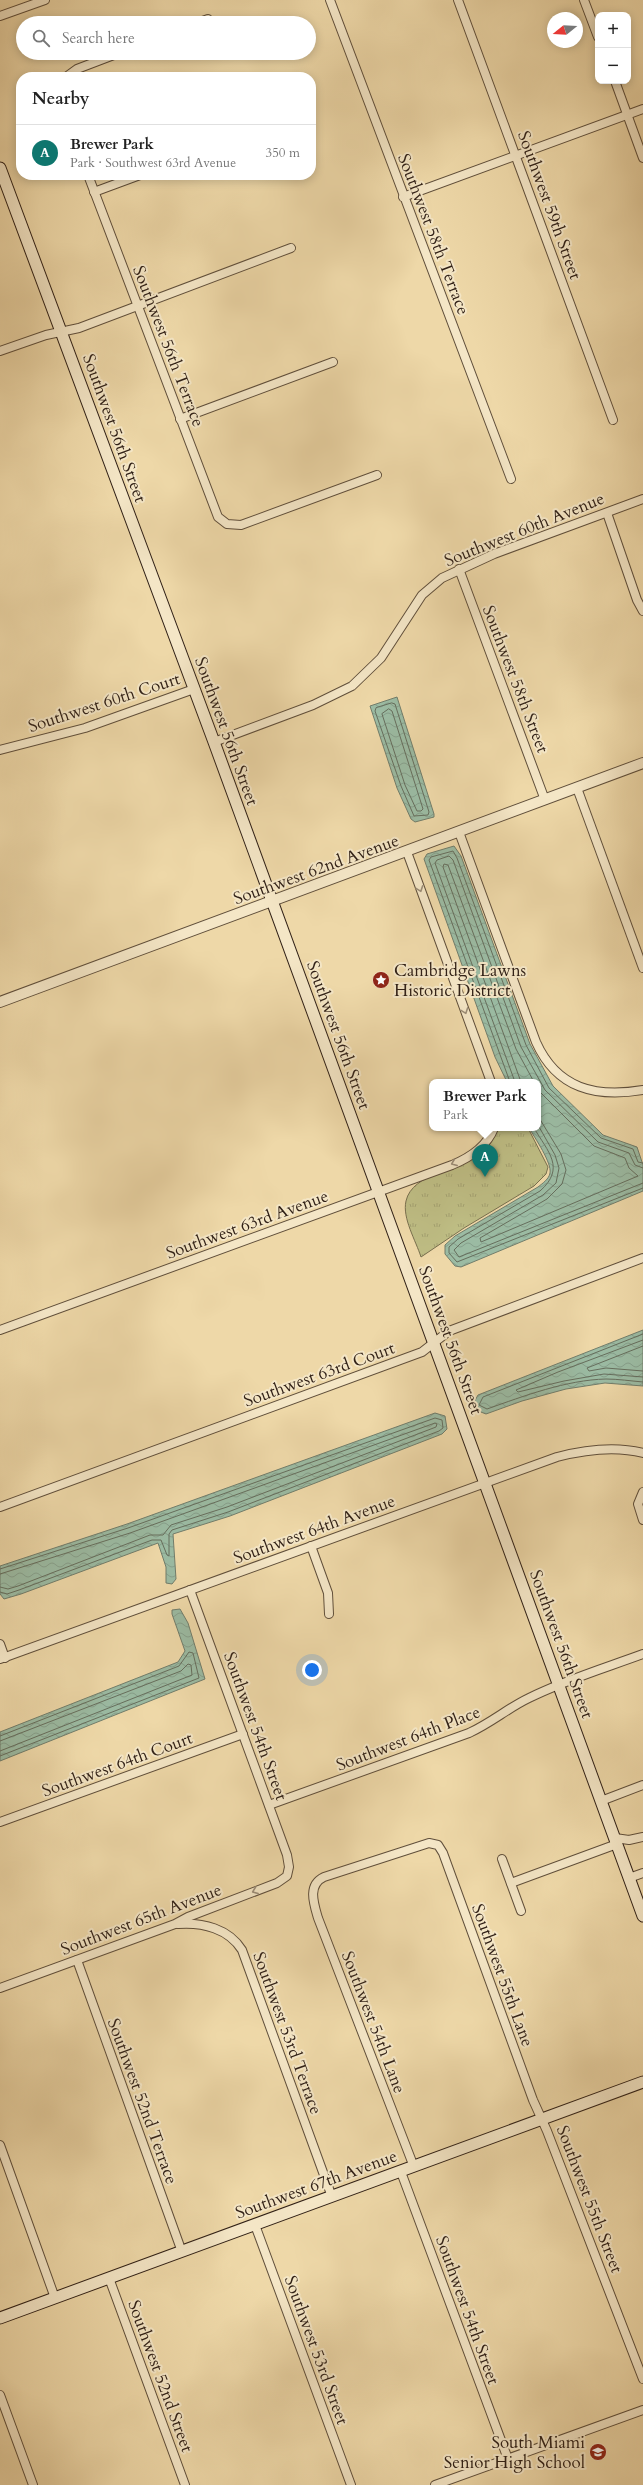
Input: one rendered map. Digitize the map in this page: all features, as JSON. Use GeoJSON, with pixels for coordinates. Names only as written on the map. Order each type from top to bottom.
{"type":"FeatureCollection","features":[{"type":"Feature","properties":{"kind":"main road","name":"Southwest 56th Street"},"geometry":{"type":"LineString","coordinates":[[0,168],[214,742],[643,1916]]}},
{"type":"Feature","properties":{"kind":"main road","name":"Southwest 67th Avenue"},"geometry":{"type":"LineString","coordinates":[[0,2318],[643,2082]]}},
{"type":"Feature","properties":{"kind":"street"},"geometry":{"type":"LineString","coordinates":[[0,16],[45,0]]}},
{"type":"Feature","properties":{"kind":"street","name":"Southwest 58th Terrace"},"geometry":{"type":"LineString","coordinates":[[330,0],[403,197],[511,479]]}},
{"type":"Feature","properties":{"kind":"street","name":"Southwest 59th Street"},"geometry":{"type":"LineString","coordinates":[[458,0],[517,155],[613,420]]}},
{"type":"Feature","properties":{"kind":"street"},"geometry":{"type":"LineString","coordinates":[[584,0],[595,29]]}},
{"type":"Feature","properties":{"kind":"street"},"geometry":{"type":"LineString","coordinates":[[74,72],[81,67],[100,60]]}},
{"type":"Feature","properties":{"kind":"street"},"geometry":{"type":"LineString","coordinates":[[616,84],[643,158]]}},
{"type":"Feature","properties":{"kind":"street"},"geometry":{"type":"LineString","coordinates":[[403,197],[643,109]]}},
{"type":"Feature","properties":{"kind":"street","name":"Southwest 56th Terrace"},"geometry":{"type":"LineString","coordinates":[[90,180],[213,509],[218,517],[227,524],[241,525],[377,475]]}},
{"type":"Feature","properties":{"kind":"street"},"geometry":{"type":"LineString","coordinates":[[94,192],[126,180]]}},
{"type":"Feature","properties":{"kind":"street"},"geometry":{"type":"LineString","coordinates":[[0,352],[61,331],[79,328],[291,248]]}},
{"type":"Feature","properties":{"kind":"street"},"geometry":{"type":"LineString","coordinates":[[180,419],[333,362]]}},
{"type":"Feature","properties":{"kind":"street","name":"Southwest 60th Avenue"},"geometry":{"type":"LineString","coordinates":[[214,742],[313,705],[352,686],[381,658],[422,595],[436,582],[459,569],[494,554],[643,499]]}},
{"type":"Feature","properties":{"kind":"street"},"geometry":{"type":"LineString","coordinates":[[607,513],[637,600],[643,611]]}},
{"type":"Feature","properties":{"kind":"street","name":"Southwest 58th Street"},"geometry":{"type":"LineString","coordinates":[[459,569],[545,800]]}},
{"type":"Feature","properties":{"kind":"street","name":"Southwest 60th Court"},"geometry":{"type":"LineString","coordinates":[[0,750],[85,728],[194,688]]}},
{"type":"Feature","properties":{"kind":"street","name":"Southwest 62nd Avenue"},"geometry":{"type":"LineString","coordinates":[[0,1002],[643,763]]}},
{"type":"Feature","properties":{"kind":"street"},"geometry":{"type":"LineString","coordinates":[[577,788],[643,968]]}},
{"type":"Feature","properties":{"kind":"street"},"geometry":{"type":"LineString","coordinates":[[459,832],[536,1042],[547,1064],[567,1081],[584,1088],[611,1093],[643,1090]]}},
{"type":"Feature","properties":{"kind":"street"},"geometry":{"type":"LineString","coordinates":[[406,852],[490,1079]]}},
{"type":"Feature","properties":{"kind":"street","name":"Southwest 63rd Avenue"},"geometry":{"type":"LineString","coordinates":[[0,1330],[462,1160],[483,1145],[493,1131]]}},
{"type":"Feature","properties":{"kind":"street","name":"Southwest 63rd Court"},"geometry":{"type":"LineString","coordinates":[[0,1507],[422,1352],[449,1331],[643,1258]]}},
{"type":"Feature","properties":{"kind":"street","name":"Southwest 64th Avenue"},"geometry":{"type":"LineString","coordinates":[[2,1658],[485,1482],[568,1454],[616,1451],[643,1453]]}},
{"type":"Feature","properties":{"kind":"street"},"geometry":{"type":"LineString","coordinates":[[643,1492],[638,1504],[643,1520]]}},
{"type":"Feature","properties":{"kind":"street"},"geometry":{"type":"LineString","coordinates":[[311,1546],[328,1593],[329,1614]]}},
{"type":"Feature","properties":{"kind":"street","name":"Southwest 54th Street"},"geometry":{"type":"LineString","coordinates":[[190,1590],[287,1855],[288,1873]]}},
{"type":"Feature","properties":{"kind":"street"},"geometry":{"type":"LineString","coordinates":[[0,1644],[2,1658]]}},
{"type":"Feature","properties":{"kind":"street","name":"Southwest 64th Place"},"geometry":{"type":"LineString","coordinates":[[269,1805],[469,1733],[492,1722],[529,1698],[559,1685],[643,1654]]}},
{"type":"Feature","properties":{"kind":"street","name":"Southwest 64th Court"},"geometry":{"type":"LineString","coordinates":[[0,1822],[243,1734]]}},
{"type":"Feature","properties":{"kind":"street"},"geometry":{"type":"LineString","coordinates":[[601,1801],[643,1786]]}},
{"type":"Feature","properties":{"kind":"street"},"geometry":{"type":"LineString","coordinates":[[511,1883],[616,1841],[643,1837]]}},
{"type":"Feature","properties":{"kind":"street","name":"Southwest 54th Lane"},"geometry":{"type":"LineString","coordinates":[[414,2167],[318,1918],[314,1902],[315,1886],[324,1877],[419,1844],[434,1843]]}},
{"type":"Feature","properties":{"kind":"street","name":"Southwest 55th Lane"},"geometry":{"type":"LineString","coordinates":[[434,1843],[443,1853],[533,2100],[542,2120]]}},
{"type":"Feature","properties":{"kind":"street"},"geometry":{"type":"LineString","coordinates":[[502,1860],[520,1911]]}},
{"type":"Feature","properties":{"kind":"street","name":"Southwest 65th Avenue"},"geometry":{"type":"LineString","coordinates":[[0,1987],[176,1924],[188,1917],[276,1883],[285,1878],[288,1873]]}},
{"type":"Feature","properties":{"kind":"street"},"geometry":{"type":"LineString","coordinates":[[629,1878],[643,1873]]}},
{"type":"Feature","properties":{"kind":"street","name":"Southwest 53rd Terrace"},"geometry":{"type":"LineString","coordinates":[[176,1924],[195,1924],[223,1932],[233,1938],[242,1950],[332,2197]]}},
{"type":"Feature","properties":{"kind":"street","name":"Southwest 52nd Terrace"},"geometry":{"type":"LineString","coordinates":[[77,1960],[182,2252]]}},
{"type":"Feature","properties":{"kind":"street","name":"Southwest 55th Street"},"geometry":{"type":"LineString","coordinates":[[542,2120],[643,2379]]}},
{"type":"Feature","properties":{"kind":"street"},"geometry":{"type":"LineString","coordinates":[[0,2145],[55,2298]]}},
{"type":"Feature","properties":{"kind":"street","name":"Southwest 54th Street"},"geometry":{"type":"LineString","coordinates":[[401,2172],[508,2459]]}},
{"type":"Feature","properties":{"kind":"street","name":"Southwest 53rd Street"},"geometry":{"type":"LineString","coordinates":[[255,2225],[351,2485]]}},
{"type":"Feature","properties":{"kind":"street","name":"Southwest 52nd Street"},"geometry":{"type":"LineString","coordinates":[[109,2278],[185,2485]]}},
{"type":"Feature","properties":{"kind":"street"},"geometry":{"type":"LineString","coordinates":[[0,2395],[33,2485]]}},
{"type":"Feature","properties":{"kind":"street"},"geometry":{"type":"LineString","coordinates":[[435,2485],[643,2410]]}},
{"type":"Feature","properties":{"kind":"green space"},"geometry":{"type":"Polygon","coordinates":[[[497,1131],[530,1131],[548,1167],[546,1174],[534,1186],[464,1228],[421,1257],[406,1215],[406,1201],[410,1192],[417,1184],[438,1172],[472,1159],[484,1150],[497,1131]]]}},
{"type":"Feature","properties":{"kind":"water"},"geometry":{"type":"Polygon","coordinates":[[[397,697],[434,814],[434,817],[415,822],[411,819],[397,788],[370,706],[397,697]]]}},
{"type":"Feature","properties":{"kind":"water"},"geometry":{"type":"Polygon","coordinates":[[[454,846],[461,856],[530,1044],[553,1086],[603,1135],[637,1147],[643,1165],[643,1191],[461,1267],[455,1266],[445,1254],[445,1245],[455,1236],[538,1187],[547,1179],[550,1169],[546,1157],[531,1131],[541,1131],[541,1079],[506,1079],[495,1057],[424,859],[427,854],[454,846]]]}},
{"type":"Feature","properties":{"kind":"water"},"geometry":{"type":"Polygon","coordinates":[[[643,1330],[643,1386],[605,1383],[566,1389],[522,1401],[486,1414],[473,1409],[472,1406],[478,1395],[643,1330]]]}},
{"type":"Feature","properties":{"kind":"water"},"geometry":{"type":"Polygon","coordinates":[[[435,1413],[445,1416],[447,1429],[442,1434],[230,1516],[173,1534],[176,1579],[172,1584],[166,1583],[166,1567],[158,1543],[21,1594],[4,1599],[0,1594],[0,1566],[127,1524],[435,1413]]]}},
{"type":"Feature","properties":{"kind":"water"},"geometry":{"type":"Polygon","coordinates":[[[180,1609],[188,1623],[205,1679],[0,1761],[0,1732],[178,1662],[185,1651],[172,1614],[172,1610],[180,1609]]]}},
{"type":"Feature","properties":{"kind":"place","name":"Cambridge Lawns Historic District"},"geometry":{"type":"Point","coordinates":[381,980]}},
{"type":"Feature","properties":{"kind":"place","name":"Brewer Park"},"geometry":{"type":"Point","coordinates":[485,1177]}},
{"type":"Feature","properties":{"kind":"place","name":"South Miami Senior High School"},"geometry":{"type":"Point","coordinates":[598,2452]}}]}
